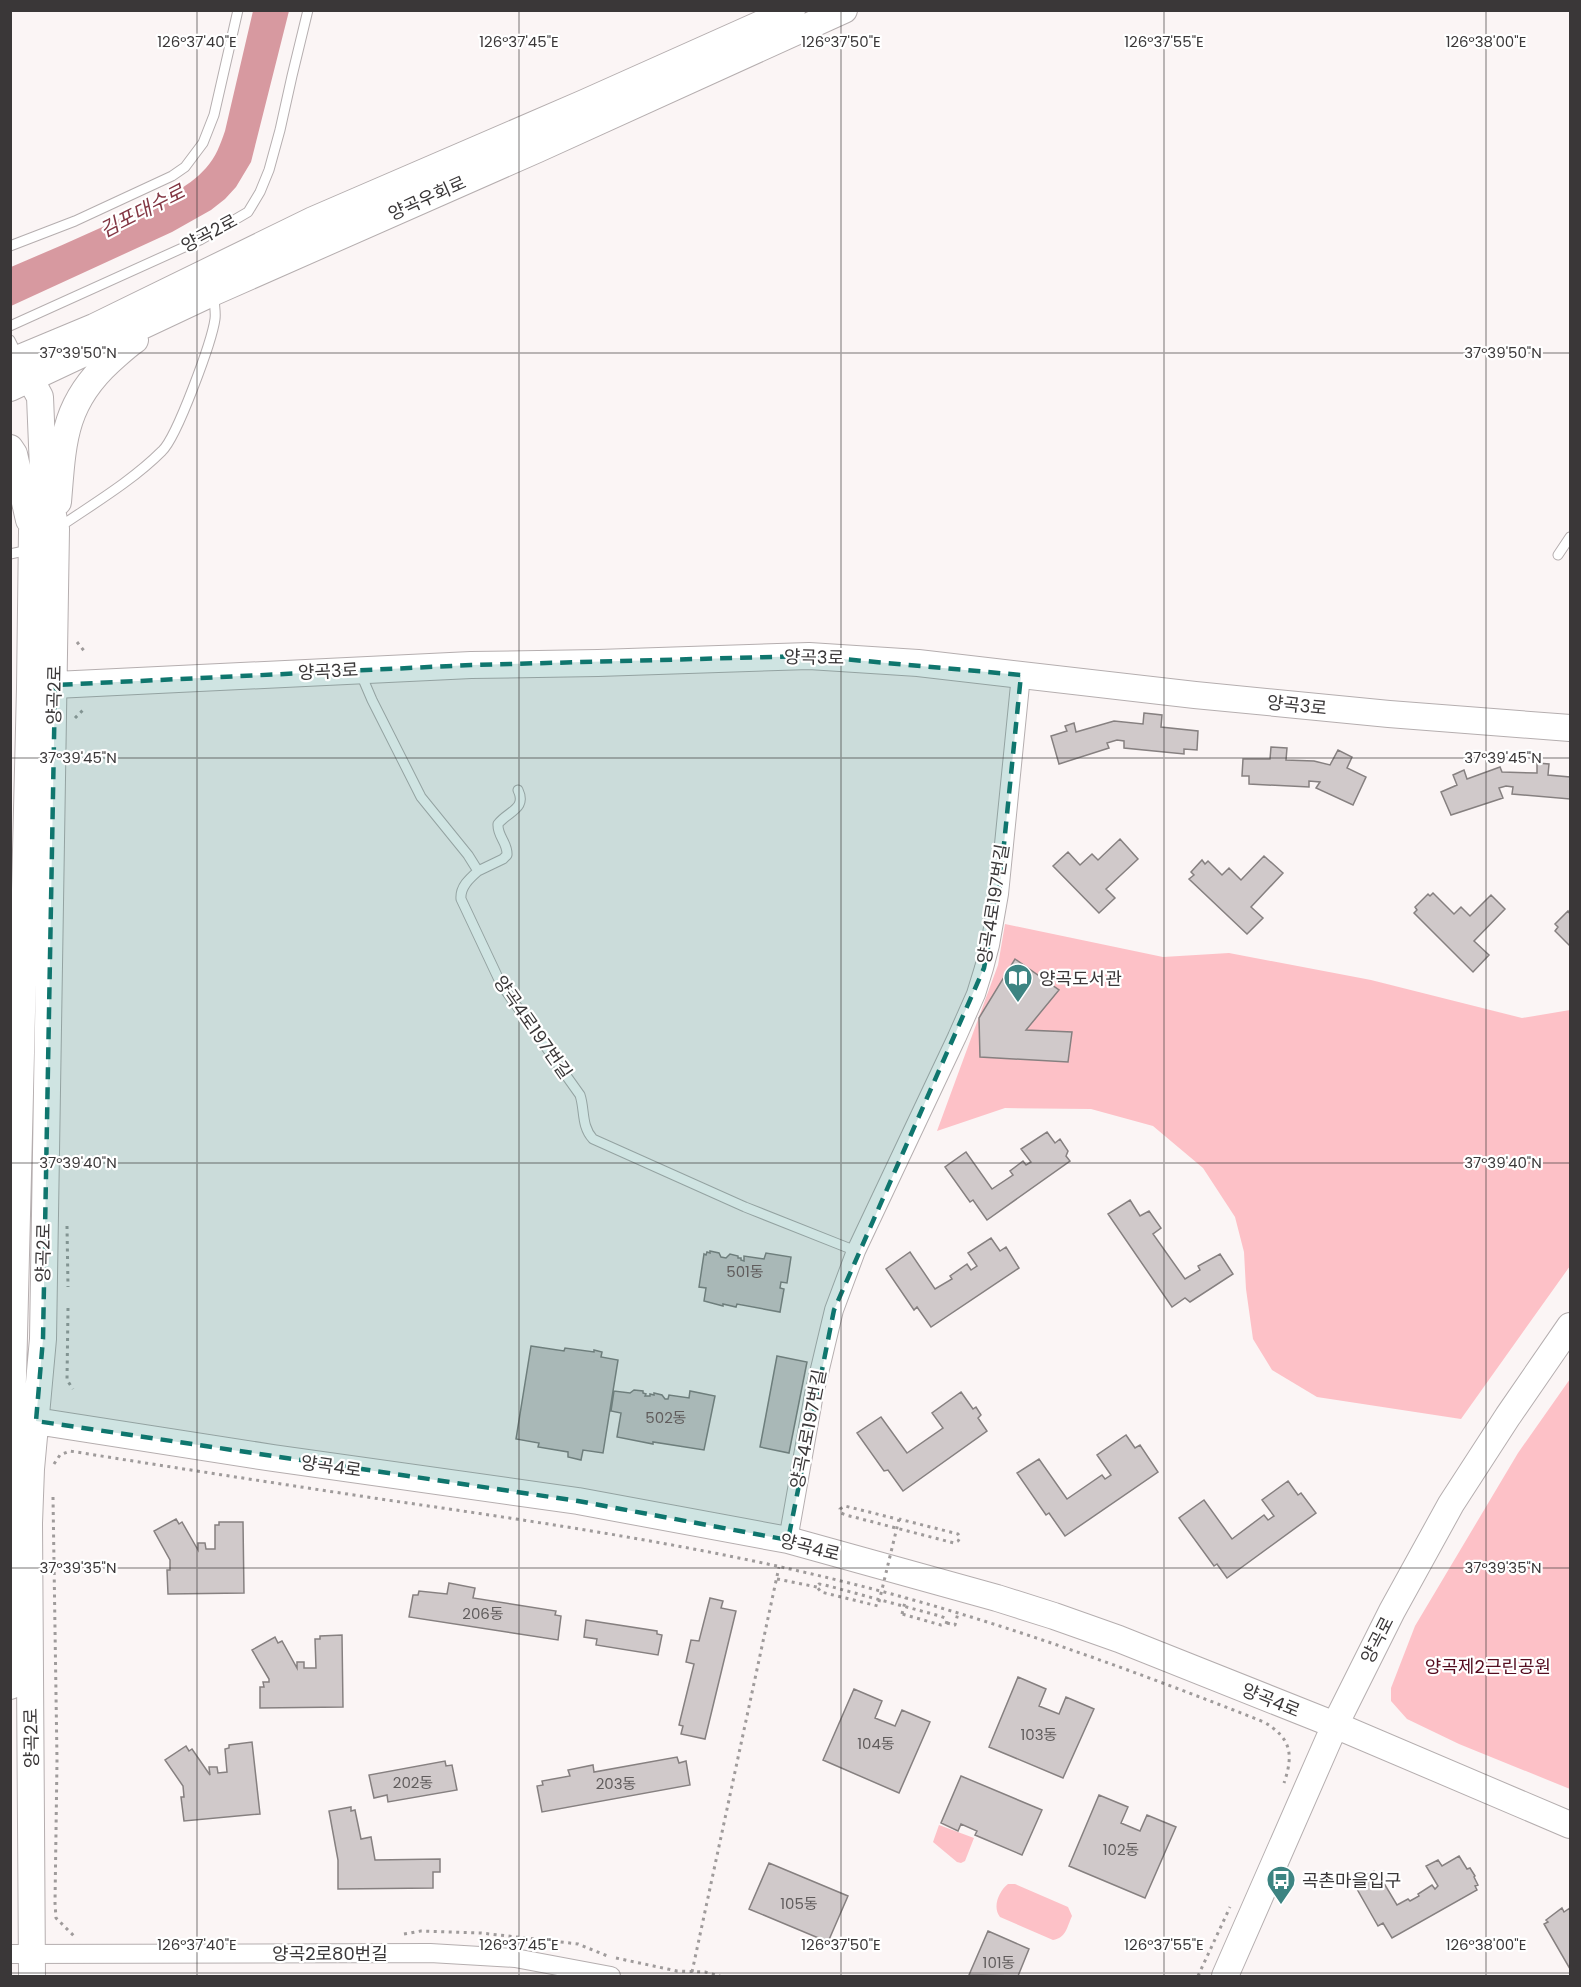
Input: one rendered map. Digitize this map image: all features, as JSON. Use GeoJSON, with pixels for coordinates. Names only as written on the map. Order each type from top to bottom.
{"type":"FeatureCollection","features":[{"type":"Feature","properties":{"kind":"street","name":"양곡우회로"},"geometry":{"type":"LineString","coordinates":[[16,365],[313,220],[792,10]]}},
{"type":"Feature","properties":{"kind":"street","name":"양곡우회로"},"geometry":{"type":"LineString","coordinates":[[16,365],[214,292],[538,149],[844,10]]}},
{"type":"Feature","properties":{"kind":"street"},"geometry":{"type":"LineString","coordinates":[[33,541],[70,417],[79,397],[93,376],[127,345],[214,292]]}},
{"type":"Feature","properties":{"kind":"street","name":"양곡2로"},"geometry":{"type":"LineString","coordinates":[[10,1686],[20,1419],[33,541],[43,469],[40,397],[16,365]]}},
{"type":"Feature","properties":{"kind":"street"},"geometry":{"type":"LineString","coordinates":[[10,448],[14,454],[33,541]]}},
{"type":"Feature","properties":{"kind":"street","name":"양곡2로"},"geometry":{"type":"LineString","coordinates":[[25,1962],[31,1469],[20,1419],[42,1339],[55,685],[33,541]]}},
{"type":"Feature","properties":{"kind":"street","name":"양곡3로"},"geometry":{"type":"LineString","coordinates":[[55,685],[471,665],[809,656],[908,662],[1195,695],[1570,728]]}},
{"type":"Feature","properties":{"kind":"street","name":"양곡4로197번길"},"geometry":{"type":"LineString","coordinates":[[788,1540],[811,1406],[834,1310],[856,1251],[957,1037],[976,994],[984,968],[999,894],[1021,675]]}},
{"type":"Feature","properties":{"kind":"street","name":"양곡로"},"geometry":{"type":"LineString","coordinates":[[1225,1977],[1335,1725],[1392,1611],[1450,1504],[1570,1326]]}},
{"type":"Feature","properties":{"kind":"street","name":"양곡4로"},"geometry":{"type":"LineString","coordinates":[[20,1419],[578,1502],[788,1540],[997,1598],[1130,1643],[1335,1725],[1570,1825]]}},
{"type":"Feature","properties":{"kind":"street","name":"양곡2로80번길"},"geometry":{"type":"LineString","coordinates":[[25,1962],[430,1953],[515,1958],[611,1977]]}},
{"type":"Feature","properties":{"kind":"lane"},"geometry":{"type":"LineString","coordinates":[[10,246],[75,221],[172,176],[185,167],[203,143],[214,115],[238,10]]}},
{"type":"Feature","properties":{"kind":"lane","name":"양곡2로"},"geometry":{"type":"LineString","coordinates":[[10,327],[200,240],[248,212],[269,170],[308,10]]}},
{"type":"Feature","properties":{"kind":"lane"},"geometry":{"type":"LineString","coordinates":[[33,541],[141,470],[165,450],[206,351],[215,319],[214,292]]}},
{"type":"Feature","properties":{"kind":"lane"},"geometry":{"type":"LineString","coordinates":[[1558,555],[1570,537]]}},
{"type":"Feature","properties":{"kind":"lane"},"geometry":{"type":"LineString","coordinates":[[359,670],[421,797],[468,855],[478,871],[507,855],[506,845],[499,833],[498,824],[522,801],[518,790]]}},
{"type":"Feature","properties":{"kind":"lane","name":"양곡4로197번길"},"geometry":{"type":"LineString","coordinates":[[478,871],[460,893],[464,908],[501,984],[580,1095],[584,1107],[586,1132],[593,1139],[745,1207],[856,1251]]}},
{"type":"Feature","properties":{"kind":"path"},"geometry":{"type":"LineString","coordinates":[[68,1308],[67,1380],[73,1389]]}},
{"type":"Feature","properties":{"kind":"path"},"geometry":{"type":"LineString","coordinates":[[53,1473],[54,1463],[60,1455],[70,1451],[581,1529],[703,1550],[906,1598],[1056,1644],[1264,1722],[1278,1730],[1286,1739],[1290,1760],[1284,1784]]}},
{"type":"Feature","properties":{"kind":"path"},"geometry":{"type":"LineString","coordinates":[[53,1493],[57,1760],[56,1918],[72,1935],[81,1939]]}},
{"type":"Feature","properties":{"kind":"path"},"geometry":{"type":"LineString","coordinates":[[777,1578],[817,1587],[821,1592],[878,1606],[884,1584],[896,1530],[899,1519],[958,1534],[960,1538],[954,1543],[927,1535],[915,1533],[904,1530],[892,1527],[846,1515],[841,1513],[840,1509],[845,1506],[893,1518]]}},
{"type":"Feature","properties":{"kind":"path"},"geometry":{"type":"LineString","coordinates":[[692,1972],[779,1567]]}},
{"type":"Feature","properties":{"kind":"path"},"geometry":{"type":"LineString","coordinates":[[817,1587],[819,1584],[825,1585],[940,1616],[947,1619],[947,1623]]}},
{"type":"Feature","properties":{"kind":"path"},"geometry":{"type":"LineString","coordinates":[[906,1598],[902,1614],[941,1625],[947,1623],[954,1625],[958,1613]]}},
{"type":"Feature","properties":{"kind":"path"},"geometry":{"type":"LineString","coordinates":[[1198,1977],[1232,1903]]}},
{"type":"Feature","properties":{"kind":"highlighted area"},"geometry":{"type":"Polygon","coordinates":[[[809,656],[1021,675],[999,894],[984,968],[834,1310],[788,1540],[578,1501],[36,1421],[43,1339],[55,685],[471,665],[809,656]]]}},
{"type":"Feature","properties":{"kind":"green space"},"geometry":{"type":"Polygon","coordinates":[[[1005,924],[1163,957],[1229,953],[1371,980],[1522,1018],[1570,1010],[1570,1266],[1461,1419],[1317,1397],[1272,1370],[1253,1339],[1246,1289],[1244,1252],[1235,1217],[1203,1168],[1153,1126],[1091,1109],[1005,1108],[937,1131],[998,965],[1005,924]]]}},
{"type":"Feature","properties":{"kind":"green space","name":"양곡제2근린공원"},"geometry":{"type":"Polygon","coordinates":[[[1570,1379],[1570,1789],[1459,1744],[1407,1719],[1391,1701],[1391,1688],[1415,1626],[1518,1453],[1570,1379]]]}},
{"type":"Feature","properties":{"kind":"green space"},"geometry":{"type":"Polygon","coordinates":[[[939,1825],[974,1838],[965,1861],[957,1862],[933,1842],[939,1825]]]}},
{"type":"Feature","properties":{"kind":"green space"},"geometry":{"type":"Polygon","coordinates":[[[1008,1884],[1015,1884],[1068,1907],[1072,1916],[1061,1937],[1053,1940],[1000,1917],[997,1909],[998,1899],[1008,1884]]]}},
{"type":"Feature","properties":{"kind":"water","name":"김포대수로"},"geometry":{"type":"Polygon","coordinates":[[[253,11],[289,11],[251,162],[236,187],[211,210],[172,232],[11,306],[11,267],[165,198],[191,182],[209,164],[225,131],[253,11]]]}},
{"type":"Feature","properties":{"kind":"building"},"geometry":{"type":"Polygon","coordinates":[[[1144,713],[1162,715],[1161,727],[1198,731],[1197,750],[1184,749],[1184,754],[1124,748],[1124,741],[1117,740],[1107,743],[1109,748],[1059,764],[1051,736],[1067,731],[1065,726],[1074,723],[1076,732],[1114,721],[1143,724],[1144,713]]]}},
{"type":"Feature","properties":{"kind":"building"},"geometry":{"type":"Polygon","coordinates":[[[1271,747],[1287,748],[1286,760],[1314,761],[1330,765],[1338,750],[1352,757],[1347,768],[1366,777],[1353,805],[1316,788],[1320,782],[1309,781],[1309,787],[1249,784],[1249,776],[1242,776],[1243,759],[1270,759],[1271,747]]]}},
{"type":"Feature","properties":{"kind":"building"},"geometry":{"type":"Polygon","coordinates":[[[1537,763],[1549,764],[1548,775],[1570,777],[1570,799],[1512,794],[1513,787],[1506,786],[1499,788],[1503,798],[1451,815],[1441,792],[1457,785],[1453,775],[1464,770],[1467,779],[1500,767],[1502,772],[1537,773],[1537,763]]]}},
{"type":"Feature","properties":{"kind":"building"},"geometry":{"type":"Polygon","coordinates":[[[1120,839],[1138,859],[1106,889],[1115,898],[1099,913],[1053,866],[1068,852],[1080,865],[1092,854],[1098,860],[1120,839]]]}},
{"type":"Feature","properties":{"kind":"building"},"geometry":{"type":"Polygon","coordinates":[[[1264,856],[1283,873],[1251,907],[1263,918],[1247,934],[1189,879],[1194,875],[1191,872],[1202,860],[1205,864],[1208,861],[1222,875],[1229,868],[1241,880],[1264,856]]]}},
{"type":"Feature","properties":{"kind":"building"},"geometry":{"type":"Polygon","coordinates":[[[1433,893],[1454,914],[1461,907],[1470,916],[1491,895],[1505,909],[1474,941],[1489,955],[1473,972],[1414,913],[1417,910],[1415,907],[1428,894],[1430,896],[1433,893]]]}},
{"type":"Feature","properties":{"kind":"building"},"geometry":{"type":"Polygon","coordinates":[[[1568,911],[1570,914],[1570,946],[1555,931],[1558,927],[1555,924],[1568,911]]]}},
{"type":"Feature","properties":{"kind":"building","name":"양곡도서관"},"geometry":{"type":"Polygon","coordinates":[[[1015,959],[1059,990],[1026,1030],[1072,1032],[1068,1062],[980,1057],[979,1018],[1015,959]]]}},
{"type":"Feature","properties":{"kind":"building"},"geometry":{"type":"Polygon","coordinates":[[[1047,1132],[1055,1143],[1060,1139],[1068,1151],[1066,1156],[1070,1161],[987,1220],[973,1200],[970,1202],[945,1167],[966,1152],[992,1189],[1013,1175],[1010,1171],[1023,1161],[1026,1165],[1031,1162],[1021,1149],[1047,1132]]]}},
{"type":"Feature","properties":{"kind":"building"},"geometry":{"type":"Polygon","coordinates":[[[1130,1200],[1140,1216],[1149,1211],[1161,1228],[1153,1234],[1185,1279],[1200,1270],[1198,1266],[1220,1254],[1233,1274],[1190,1302],[1185,1298],[1172,1307],[1108,1214],[1130,1200]]]}},
{"type":"Feature","properties":{"kind":"building"},"geometry":{"type":"Polygon","coordinates":[[[991,1238],[1000,1251],[1006,1247],[1019,1268],[931,1327],[917,1307],[914,1310],[886,1269],[910,1252],[935,1289],[952,1279],[950,1276],[967,1264],[971,1270],[977,1266],[968,1253],[991,1238]]]}},
{"type":"Feature","properties":{"kind":"building"},"geometry":{"type":"Polygon","coordinates":[[[710,1251],[726,1258],[730,1254],[738,1256],[744,1261],[744,1256],[764,1259],[766,1253],[791,1257],[787,1283],[781,1282],[780,1288],[784,1289],[780,1312],[737,1304],[736,1307],[723,1304],[723,1306],[704,1301],[706,1288],[699,1287],[704,1254],[710,1251]]]}},
{"type":"Feature","properties":{"kind":"building"},"geometry":{"type":"Polygon","coordinates":[[[531,1346],[564,1351],[565,1348],[594,1352],[594,1350],[602,1352],[601,1357],[618,1360],[603,1453],[583,1450],[581,1460],[568,1457],[568,1452],[538,1447],[539,1443],[516,1439],[531,1346]]]}},
{"type":"Feature","properties":{"kind":"building"},"geometry":{"type":"Polygon","coordinates":[[[777,1356],[807,1362],[789,1453],[760,1447],[777,1356]]]}},
{"type":"Feature","properties":{"kind":"building"},"geometry":{"type":"Polygon","coordinates":[[[634,1390],[643,1391],[645,1396],[654,1395],[654,1393],[662,1395],[665,1399],[668,1399],[669,1395],[689,1398],[690,1391],[715,1396],[704,1450],[617,1437],[621,1413],[611,1411],[614,1391],[630,1393],[634,1390]]]}},
{"type":"Feature","properties":{"kind":"building"},"geometry":{"type":"Polygon","coordinates":[[[961,1392],[973,1409],[976,1407],[981,1415],[978,1418],[987,1431],[903,1491],[888,1470],[884,1471],[857,1433],[881,1417],[907,1453],[943,1428],[932,1413],[961,1392]]]}},
{"type":"Feature","properties":{"kind":"building"},"geometry":{"type":"Polygon","coordinates":[[[1126,1435],[1135,1448],[1140,1445],[1158,1472],[1065,1536],[1049,1513],[1046,1515],[1017,1473],[1039,1459],[1067,1499],[1102,1475],[1105,1479],[1111,1475],[1097,1455],[1126,1435]]]}},
{"type":"Feature","properties":{"kind":"building"},"geometry":{"type":"Polygon","coordinates":[[[1288,1481],[1298,1495],[1301,1493],[1316,1513],[1227,1578],[1217,1564],[1214,1566],[1179,1518],[1204,1500],[1232,1539],[1264,1515],[1268,1520],[1274,1516],[1262,1500],[1288,1481]]]}},
{"type":"Feature","properties":{"kind":"building"},"geometry":{"type":"Polygon","coordinates":[[[176,1519],[179,1524],[182,1522],[198,1550],[198,1543],[205,1543],[206,1549],[215,1549],[215,1525],[219,1525],[219,1522],[243,1522],[244,1593],[168,1594],[167,1570],[170,1570],[170,1560],[154,1531],[176,1519]]]}},
{"type":"Feature","properties":{"kind":"building"},"geometry":{"type":"Polygon","coordinates":[[[449,1583],[475,1588],[473,1598],[556,1611],[555,1615],[561,1616],[558,1640],[409,1617],[413,1595],[418,1595],[419,1591],[447,1594],[449,1583]]]}},
{"type":"Feature","properties":{"kind":"building"},"geometry":{"type":"Polygon","coordinates":[[[710,1598],[723,1601],[721,1608],[736,1611],[705,1739],[681,1734],[683,1726],[679,1725],[694,1664],[686,1662],[691,1640],[699,1641],[710,1598]]]}},
{"type":"Feature","properties":{"kind":"building"},"geometry":{"type":"Polygon","coordinates":[[[586,1620],[657,1631],[657,1634],[662,1635],[658,1655],[596,1645],[597,1639],[584,1637],[586,1620]]]}},
{"type":"Feature","properties":{"kind":"building"},"geometry":{"type":"Polygon","coordinates":[[[342,1635],[343,1707],[260,1708],[260,1687],[264,1687],[263,1682],[269,1682],[269,1679],[252,1650],[275,1637],[278,1643],[282,1641],[297,1668],[297,1662],[304,1662],[304,1668],[316,1668],[315,1639],[320,1639],[320,1636],[342,1635]]]}},
{"type":"Feature","properties":{"kind":"building"},"geometry":{"type":"Polygon","coordinates":[[[1018,1677],[1046,1689],[1039,1706],[1059,1714],[1066,1697],[1094,1709],[1063,1778],[989,1747],[1018,1677]]]}},
{"type":"Feature","properties":{"kind":"building"},"geometry":{"type":"Polygon","coordinates":[[[854,1689],[882,1701],[875,1718],[895,1726],[902,1710],[930,1722],[899,1793],[823,1760],[854,1689]]]}},
{"type":"Feature","properties":{"kind":"building"},"geometry":{"type":"Polygon","coordinates":[[[252,1742],[260,1814],[184,1821],[181,1797],[184,1797],[183,1786],[165,1760],[186,1746],[189,1751],[192,1749],[210,1775],[209,1767],[217,1767],[218,1773],[227,1772],[225,1749],[229,1748],[229,1745],[252,1742]]]}},
{"type":"Feature","properties":{"kind":"building"},"geometry":{"type":"Polygon","coordinates":[[[677,1757],[679,1763],[686,1761],[690,1785],[542,1812],[537,1786],[543,1785],[542,1781],[570,1776],[568,1770],[593,1765],[594,1772],[677,1757]]]}},
{"type":"Feature","properties":{"kind":"building"},"geometry":{"type":"Polygon","coordinates":[[[445,1761],[446,1766],[452,1765],[457,1790],[388,1802],[387,1795],[374,1798],[369,1775],[445,1761]]]}},
{"type":"Feature","properties":{"kind":"building"},"geometry":{"type":"Polygon","coordinates":[[[961,1776],[1042,1810],[1022,1855],[975,1835],[977,1831],[961,1824],[958,1831],[941,1823],[961,1776]]]}},
{"type":"Feature","properties":{"kind":"building"},"geometry":{"type":"Polygon","coordinates":[[[1099,1795],[1128,1807],[1121,1823],[1140,1831],[1147,1815],[1176,1827],[1145,1898],[1069,1866],[1099,1795]]]}},
{"type":"Feature","properties":{"kind":"building"},"geometry":{"type":"Polygon","coordinates":[[[351,1807],[351,1811],[355,1810],[361,1839],[371,1837],[375,1860],[440,1859],[440,1872],[433,1872],[433,1888],[338,1889],[338,1860],[329,1811],[351,1807]]]}},
{"type":"Feature","properties":{"kind":"building"},"geometry":{"type":"Polygon","coordinates":[[[1459,1856],[1467,1869],[1470,1868],[1475,1876],[1477,1890],[1392,1938],[1383,1923],[1378,1926],[1353,1882],[1374,1871],[1377,1876],[1379,1875],[1397,1905],[1419,1896],[1418,1894],[1432,1885],[1435,1889],[1438,1886],[1426,1866],[1438,1860],[1442,1866],[1459,1856]]]}},
{"type":"Feature","properties":{"kind":"building"},"geometry":{"type":"Polygon","coordinates":[[[769,1863],[848,1896],[828,1942],[749,1909],[769,1863]]]}},
{"type":"Feature","properties":{"kind":"building"},"geometry":{"type":"Polygon","coordinates":[[[1562,1908],[1564,1912],[1570,1908],[1570,1969],[1544,1924],[1562,1908]]]}},
{"type":"Feature","properties":{"kind":"building"},"geometry":{"type":"Polygon","coordinates":[[[988,1931],[1029,1949],[1018,1976],[969,1975],[988,1931]]]}},
{"type":"Feature","properties":{"kind":"place","name":"양곡도서관"},"geometry":{"type":"Point","coordinates":[1018,1004]}},
{"type":"Feature","properties":{"kind":"place","name":"곡촌마을입구"},"geometry":{"type":"Point","coordinates":[1281,1906]}}]}
